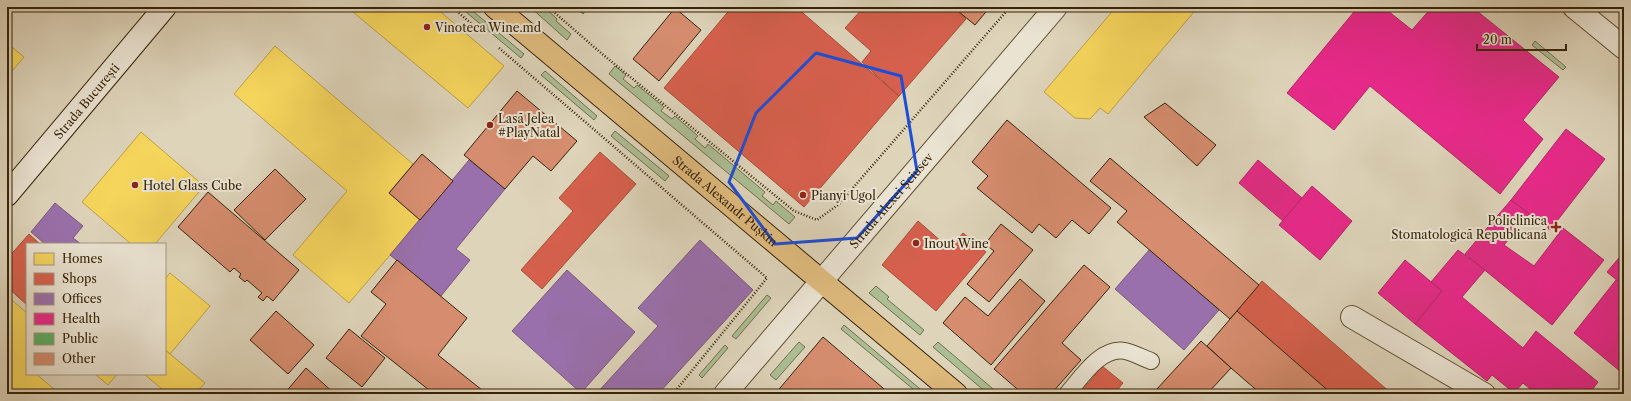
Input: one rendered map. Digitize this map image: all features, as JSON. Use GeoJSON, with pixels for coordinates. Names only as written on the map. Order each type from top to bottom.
{"type":"FeatureCollection","features":[{"type":"Feature","properties":{"kind":"main road","name":"Strada Alexandr Pușkin"},"geometry":{"type":"LineString","coordinates":[[494,7],[956,394]]}},
{"type":"Feature","properties":{"kind":"street","name":"Strada București"},"geometry":{"type":"LineString","coordinates":[[7,194],[165,7]]}},
{"type":"Feature","properties":{"kind":"street","name":"Strada Alexei Șciusev"},"geometry":{"type":"LineString","coordinates":[[725,394],[1056,7]]}},
{"type":"Feature","properties":{"kind":"street"},"geometry":{"type":"LineString","coordinates":[[1574,7],[1624,48]]}},
{"type":"Feature","properties":{"kind":"street"},"geometry":{"type":"LineString","coordinates":[[1352,317],[1484,394]]}},
{"type":"Feature","properties":{"kind":"lane"},"geometry":{"type":"LineString","coordinates":[[1067,394],[1101,356],[1113,350],[1125,351],[1151,361]]}},
{"type":"Feature","properties":{"kind":"path"},"geometry":{"type":"LineString","coordinates":[[452,7],[476,28]]}},
{"type":"Feature","properties":{"kind":"path"},"geometry":{"type":"LineString","coordinates":[[548,7],[794,211],[817,220],[839,204],[1010,7]]}},
{"type":"Feature","properties":{"kind":"path"},"geometry":{"type":"LineString","coordinates":[[494,43],[767,278],[673,394]]}},
{"type":"Feature","properties":{"kind":"path"},"geometry":{"type":"LineString","coordinates":[[1621,394],[1624,390]]}},
{"type":"Feature","properties":{"kind":"highlighted area"},"geometry":{"type":"Polygon","coordinates":[[[816,53],[901,76],[917,171],[857,238],[775,244],[729,182],[756,113],[816,53]]]}},
{"type":"Feature","properties":{"kind":"green space"},"geometry":{"type":"Polygon","coordinates":[[[460,7],[468,7],[524,54],[521,58],[460,7]]]}},
{"type":"Feature","properties":{"kind":"green space"},"geometry":{"type":"Polygon","coordinates":[[[530,7],[544,7],[557,19],[556,21],[571,34],[567,40],[530,7]]]}},
{"type":"Feature","properties":{"kind":"green space"},"geometry":{"type":"Polygon","coordinates":[[[1535,41],[1566,67],[1563,70],[1532,45],[1535,41]]]}},
{"type":"Feature","properties":{"kind":"green space"},"geometry":{"type":"Polygon","coordinates":[[[615,66],[626,75],[623,79],[634,88],[637,85],[664,107],[661,111],[672,119],[675,116],[698,136],[695,139],[705,148],[708,144],[765,192],[762,196],[773,205],[776,201],[795,217],[789,224],[609,74],[615,66]]]}},
{"type":"Feature","properties":{"kind":"green space"},"geometry":{"type":"Polygon","coordinates":[[[545,71],[597,116],[594,120],[541,75],[545,71]]]}},
{"type":"Feature","properties":{"kind":"green space"},"geometry":{"type":"Polygon","coordinates":[[[615,131],[669,176],[665,181],[611,136],[615,131]]]}},
{"type":"Feature","properties":{"kind":"green space"},"geometry":{"type":"Polygon","coordinates":[[[876,286],[889,297],[887,299],[924,330],[920,335],[869,293],[876,286]]]}},
{"type":"Feature","properties":{"kind":"green space"},"geometry":{"type":"Polygon","coordinates":[[[767,295],[771,298],[736,339],[732,336],[767,295]]]}},
{"type":"Feature","properties":{"kind":"green space"},"geometry":{"type":"Polygon","coordinates":[[[844,325],[926,394],[919,394],[841,329],[844,325]]]}},
{"type":"Feature","properties":{"kind":"green space"},"geometry":{"type":"Polygon","coordinates":[[[799,342],[805,347],[776,380],[770,375],[799,342]]]}},
{"type":"Feature","properties":{"kind":"green space"},"geometry":{"type":"Polygon","coordinates":[[[938,342],[999,394],[988,394],[933,347],[938,342]]]}},
{"type":"Feature","properties":{"kind":"green space"},"geometry":{"type":"Polygon","coordinates":[[[725,345],[728,348],[702,378],[699,375],[725,345]]]}},
{"type":"Feature","properties":{"kind":"building: Homes"},"geometry":{"type":"Polygon","coordinates":[[[347,7],[435,7],[504,66],[468,108],[347,7]]]}},
{"type":"Feature","properties":{"kind":"building: Homes"},"geometry":{"type":"Polygon","coordinates":[[[1116,7],[1198,7],[1108,114],[1100,108],[1090,119],[1075,118],[1044,92],[1116,7]]]}},
{"type":"Feature","properties":{"kind":"building: Homes"},"geometry":{"type":"Polygon","coordinates":[[[7,43],[24,57],[7,77],[7,43]]]}},
{"type":"Feature","properties":{"kind":"building: Homes"},"geometry":{"type":"Polygon","coordinates":[[[275,46],[413,164],[389,193],[420,220],[349,303],[293,255],[347,191],[234,94],[275,46]]]}},
{"type":"Feature","properties":{"kind":"building: Homes"},"geometry":{"type":"Polygon","coordinates":[[[141,132],[204,186],[156,243],[130,243],[82,202],[141,132]]]}},
{"type":"Feature","properties":{"kind":"building: Homes"},"geometry":{"type":"Polygon","coordinates":[[[170,273],[210,306],[170,354],[166,351],[166,278],[170,273]]]}},
{"type":"Feature","properties":{"kind":"building: Homes"},"geometry":{"type":"Polygon","coordinates":[[[7,296],[26,312],[26,375],[37,375],[60,394],[7,394],[7,296]]]}},
{"type":"Feature","properties":{"kind":"building: Homes"},"geometry":{"type":"Polygon","coordinates":[[[166,351],[205,383],[195,394],[168,394],[145,375],[166,375],[166,351]]]}},
{"type":"Feature","properties":{"kind":"building: Homes"},"geometry":{"type":"Polygon","coordinates":[[[96,375],[116,375],[108,385],[96,375]]]}},
{"type":"Feature","properties":{"kind":"building: Shops"},"geometry":{"type":"Polygon","coordinates":[[[732,7],[796,7],[899,96],[804,207],[664,88],[732,7]]]}},
{"type":"Feature","properties":{"kind":"building: Shops"},"geometry":{"type":"Polygon","coordinates":[[[864,7],[953,7],[966,19],[899,96],[862,62],[871,51],[845,28],[864,7]]]}},
{"type":"Feature","properties":{"kind":"building: Shops"},"geometry":{"type":"Polygon","coordinates":[[[600,152],[636,184],[542,289],[521,270],[573,211],[559,198],[600,152]]]}},
{"type":"Feature","properties":{"kind":"building: Shops"},"geometry":{"type":"Polygon","coordinates":[[[918,221],[950,249],[963,233],[986,252],[936,311],[882,265],[918,221]]]}},
{"type":"Feature","properties":{"kind":"building: Shops"},"geometry":{"type":"Polygon","coordinates":[[[29,234],[39,243],[26,243],[26,304],[7,287],[7,259],[29,234]]]}},
{"type":"Feature","properties":{"kind":"building: Shops"},"geometry":{"type":"Polygon","coordinates":[[[1262,281],[1392,394],[1332,394],[1237,311],[1262,281]]]}},
{"type":"Feature","properties":{"kind":"building: Shops"},"geometry":{"type":"Polygon","coordinates":[[[1102,366],[1123,383],[1114,394],[1072,394],[1082,381],[1088,384],[1102,366]]]}},
{"type":"Feature","properties":{"kind":"building: Offices"},"geometry":{"type":"Polygon","coordinates":[[[469,160],[505,189],[456,249],[470,260],[441,296],[390,255],[469,160]]]}},
{"type":"Feature","properties":{"kind":"building: Offices"},"geometry":{"type":"Polygon","coordinates":[[[55,203],[83,226],[73,238],[80,243],[44,243],[31,232],[55,203]]]}},
{"type":"Feature","properties":{"kind":"building: Offices"},"geometry":{"type":"Polygon","coordinates":[[[700,240],[753,290],[658,394],[596,394],[658,326],[638,308],[700,240]]]}},
{"type":"Feature","properties":{"kind":"building: Offices"},"geometry":{"type":"Polygon","coordinates":[[[1150,249],[1219,310],[1184,350],[1115,289],[1150,249]]]}},
{"type":"Feature","properties":{"kind":"building: Offices"},"geometry":{"type":"Polygon","coordinates":[[[567,270],[635,332],[581,393],[512,331],[567,270]]]}},
{"type":"Feature","properties":{"kind":"building: Health"},"geometry":{"type":"Polygon","coordinates":[[[1358,7],[1383,7],[1412,30],[1432,7],[1472,7],[1559,77],[1523,120],[1543,139],[1500,194],[1370,86],[1334,130],[1287,93],[1358,7]]]}},
{"type":"Feature","properties":{"kind":"building: Health"},"geometry":{"type":"Polygon","coordinates":[[[1566,129],[1605,159],[1550,230],[1511,200],[1566,129]]]}},
{"type":"Feature","properties":{"kind":"building: Health"},"geometry":{"type":"Polygon","coordinates":[[[1258,160],[1302,198],[1283,221],[1239,183],[1258,160]]]}},
{"type":"Feature","properties":{"kind":"building: Health"},"geometry":{"type":"Polygon","coordinates":[[[1312,186],[1352,221],[1320,260],[1279,225],[1312,186]]]}},
{"type":"Feature","properties":{"kind":"building: Health"},"geometry":{"type":"Polygon","coordinates":[[[1511,200],[1529,214],[1504,245],[1534,266],[1563,228],[1604,260],[1552,325],[1465,254],[1511,200]]]}},
{"type":"Feature","properties":{"kind":"building: Health"},"geometry":{"type":"Polygon","coordinates":[[[1458,250],[1485,270],[1462,297],[1523,348],[1536,331],[1598,382],[1589,394],[1536,394],[1523,383],[1514,393],[1492,375],[1487,381],[1415,324],[1442,291],[1431,282],[1458,250]]]}},
{"type":"Feature","properties":{"kind":"building: Health"},"geometry":{"type":"Polygon","coordinates":[[[1624,252],[1624,286],[1607,272],[1624,252]]]}},
{"type":"Feature","properties":{"kind":"building: Health"},"geometry":{"type":"Polygon","coordinates":[[[1405,260],[1442,291],[1415,324],[1378,293],[1405,260]]]}},
{"type":"Feature","properties":{"kind":"building: Health"},"geometry":{"type":"Polygon","coordinates":[[[1616,280],[1624,286],[1624,368],[1621,372],[1574,333],[1616,280]]]}},
{"type":"Feature","properties":{"kind":"building: Public"},"geometry":{"type":"Polygon","coordinates":[[[575,7],[589,7],[583,14],[575,7]]]}},
{"type":"Feature","properties":{"kind":"building: Other"},"geometry":{"type":"Polygon","coordinates":[[[953,7],[990,7],[975,25],[953,7]]]}},
{"type":"Feature","properties":{"kind":"building: Other"},"geometry":{"type":"Polygon","coordinates":[[[675,8],[701,30],[659,81],[633,59],[675,8]]]}},
{"type":"Feature","properties":{"kind":"building: Other"},"geometry":{"type":"Polygon","coordinates":[[[517,91],[577,141],[551,171],[533,156],[505,189],[464,155],[517,91]]]}},
{"type":"Feature","properties":{"kind":"building: Other"},"geometry":{"type":"Polygon","coordinates":[[[1165,103],[1216,145],[1197,166],[1144,117],[1165,103]]]}},
{"type":"Feature","properties":{"kind":"building: Other"},"geometry":{"type":"Polygon","coordinates":[[[1007,120],[1111,208],[1089,234],[1072,220],[1056,238],[1039,224],[1032,233],[977,188],[988,176],[972,162],[1007,120]]]}},
{"type":"Feature","properties":{"kind":"building: Other"},"geometry":{"type":"Polygon","coordinates":[[[422,154],[453,181],[420,220],[389,193],[422,154]]]}},
{"type":"Feature","properties":{"kind":"building: Other"},"geometry":{"type":"Polygon","coordinates":[[[1110,158],[1259,285],[1230,319],[1117,222],[1127,211],[1090,181],[1110,158]]]}},
{"type":"Feature","properties":{"kind":"building: Other"},"geometry":{"type":"Polygon","coordinates":[[[275,169],[306,199],[265,240],[234,210],[275,169]]]}},
{"type":"Feature","properties":{"kind":"building: Other"},"geometry":{"type":"Polygon","coordinates":[[[208,192],[299,270],[273,301],[267,296],[263,301],[258,297],[262,293],[247,280],[245,282],[239,277],[241,274],[234,268],[230,272],[178,227],[208,192]]]}},
{"type":"Feature","properties":{"kind":"building: Other"},"geometry":{"type":"Polygon","coordinates":[[[1001,224],[1033,250],[989,302],[967,284],[994,251],[985,244],[1001,224]]]}},
{"type":"Feature","properties":{"kind":"building: Other"},"geometry":{"type":"Polygon","coordinates":[[[397,260],[467,318],[438,355],[487,394],[434,394],[361,336],[386,304],[371,292],[397,260]]]}},
{"type":"Feature","properties":{"kind":"building: Other"},"geometry":{"type":"Polygon","coordinates":[[[1084,265],[1110,287],[1062,343],[1081,360],[1051,394],[1023,394],[994,369],[1084,265]]]}},
{"type":"Feature","properties":{"kind":"building: Other"},"geometry":{"type":"Polygon","coordinates":[[[1020,279],[1045,301],[991,365],[943,323],[965,297],[988,316],[1020,279]]]}},
{"type":"Feature","properties":{"kind":"building: Other"},"geometry":{"type":"Polygon","coordinates":[[[276,311],[314,345],[288,374],[250,340],[276,311]]]}},
{"type":"Feature","properties":{"kind":"building: Other"},"geometry":{"type":"Polygon","coordinates":[[[1237,311],[1332,394],[1261,394],[1231,368],[1207,346],[1237,311]]]}},
{"type":"Feature","properties":{"kind":"building: Other"},"geometry":{"type":"Polygon","coordinates":[[[349,329],[385,358],[362,387],[326,358],[349,329]]]}},
{"type":"Feature","properties":{"kind":"building: Other"},"geometry":{"type":"Polygon","coordinates":[[[823,337],[890,394],[775,394],[823,337]]]}},
{"type":"Feature","properties":{"kind":"building: Other"},"geometry":{"type":"Polygon","coordinates":[[[1201,341],[1231,368],[1207,394],[1161,394],[1156,390],[1201,341]]]}},
{"type":"Feature","properties":{"kind":"building: Other"},"geometry":{"type":"Polygon","coordinates":[[[306,368],[335,394],[284,394],[306,368]]]}},
{"type":"Feature","properties":{"kind":"place","name":"Vinoteca Wine.md"},"geometry":{"type":"Point","coordinates":[427,27]}},
{"type":"Feature","properties":{"kind":"place","name":"Lasă Jelea #PlayNatal"},"geometry":{"type":"Point","coordinates":[490,125]}},
{"type":"Feature","properties":{"kind":"place","name":"Hotel Glass Cube"},"geometry":{"type":"Point","coordinates":[135,185]}},
{"type":"Feature","properties":{"kind":"place","name":"Pianyi Ugol"},"geometry":{"type":"Point","coordinates":[803,195]}},
{"type":"Feature","properties":{"kind":"place","name":"Policlinica Stomatologică Republicană"},"geometry":{"type":"Point","coordinates":[1556,227]}},
{"type":"Feature","properties":{"kind":"place","name":"Inout Wine"},"geometry":{"type":"Point","coordinates":[916,243]}}]}
